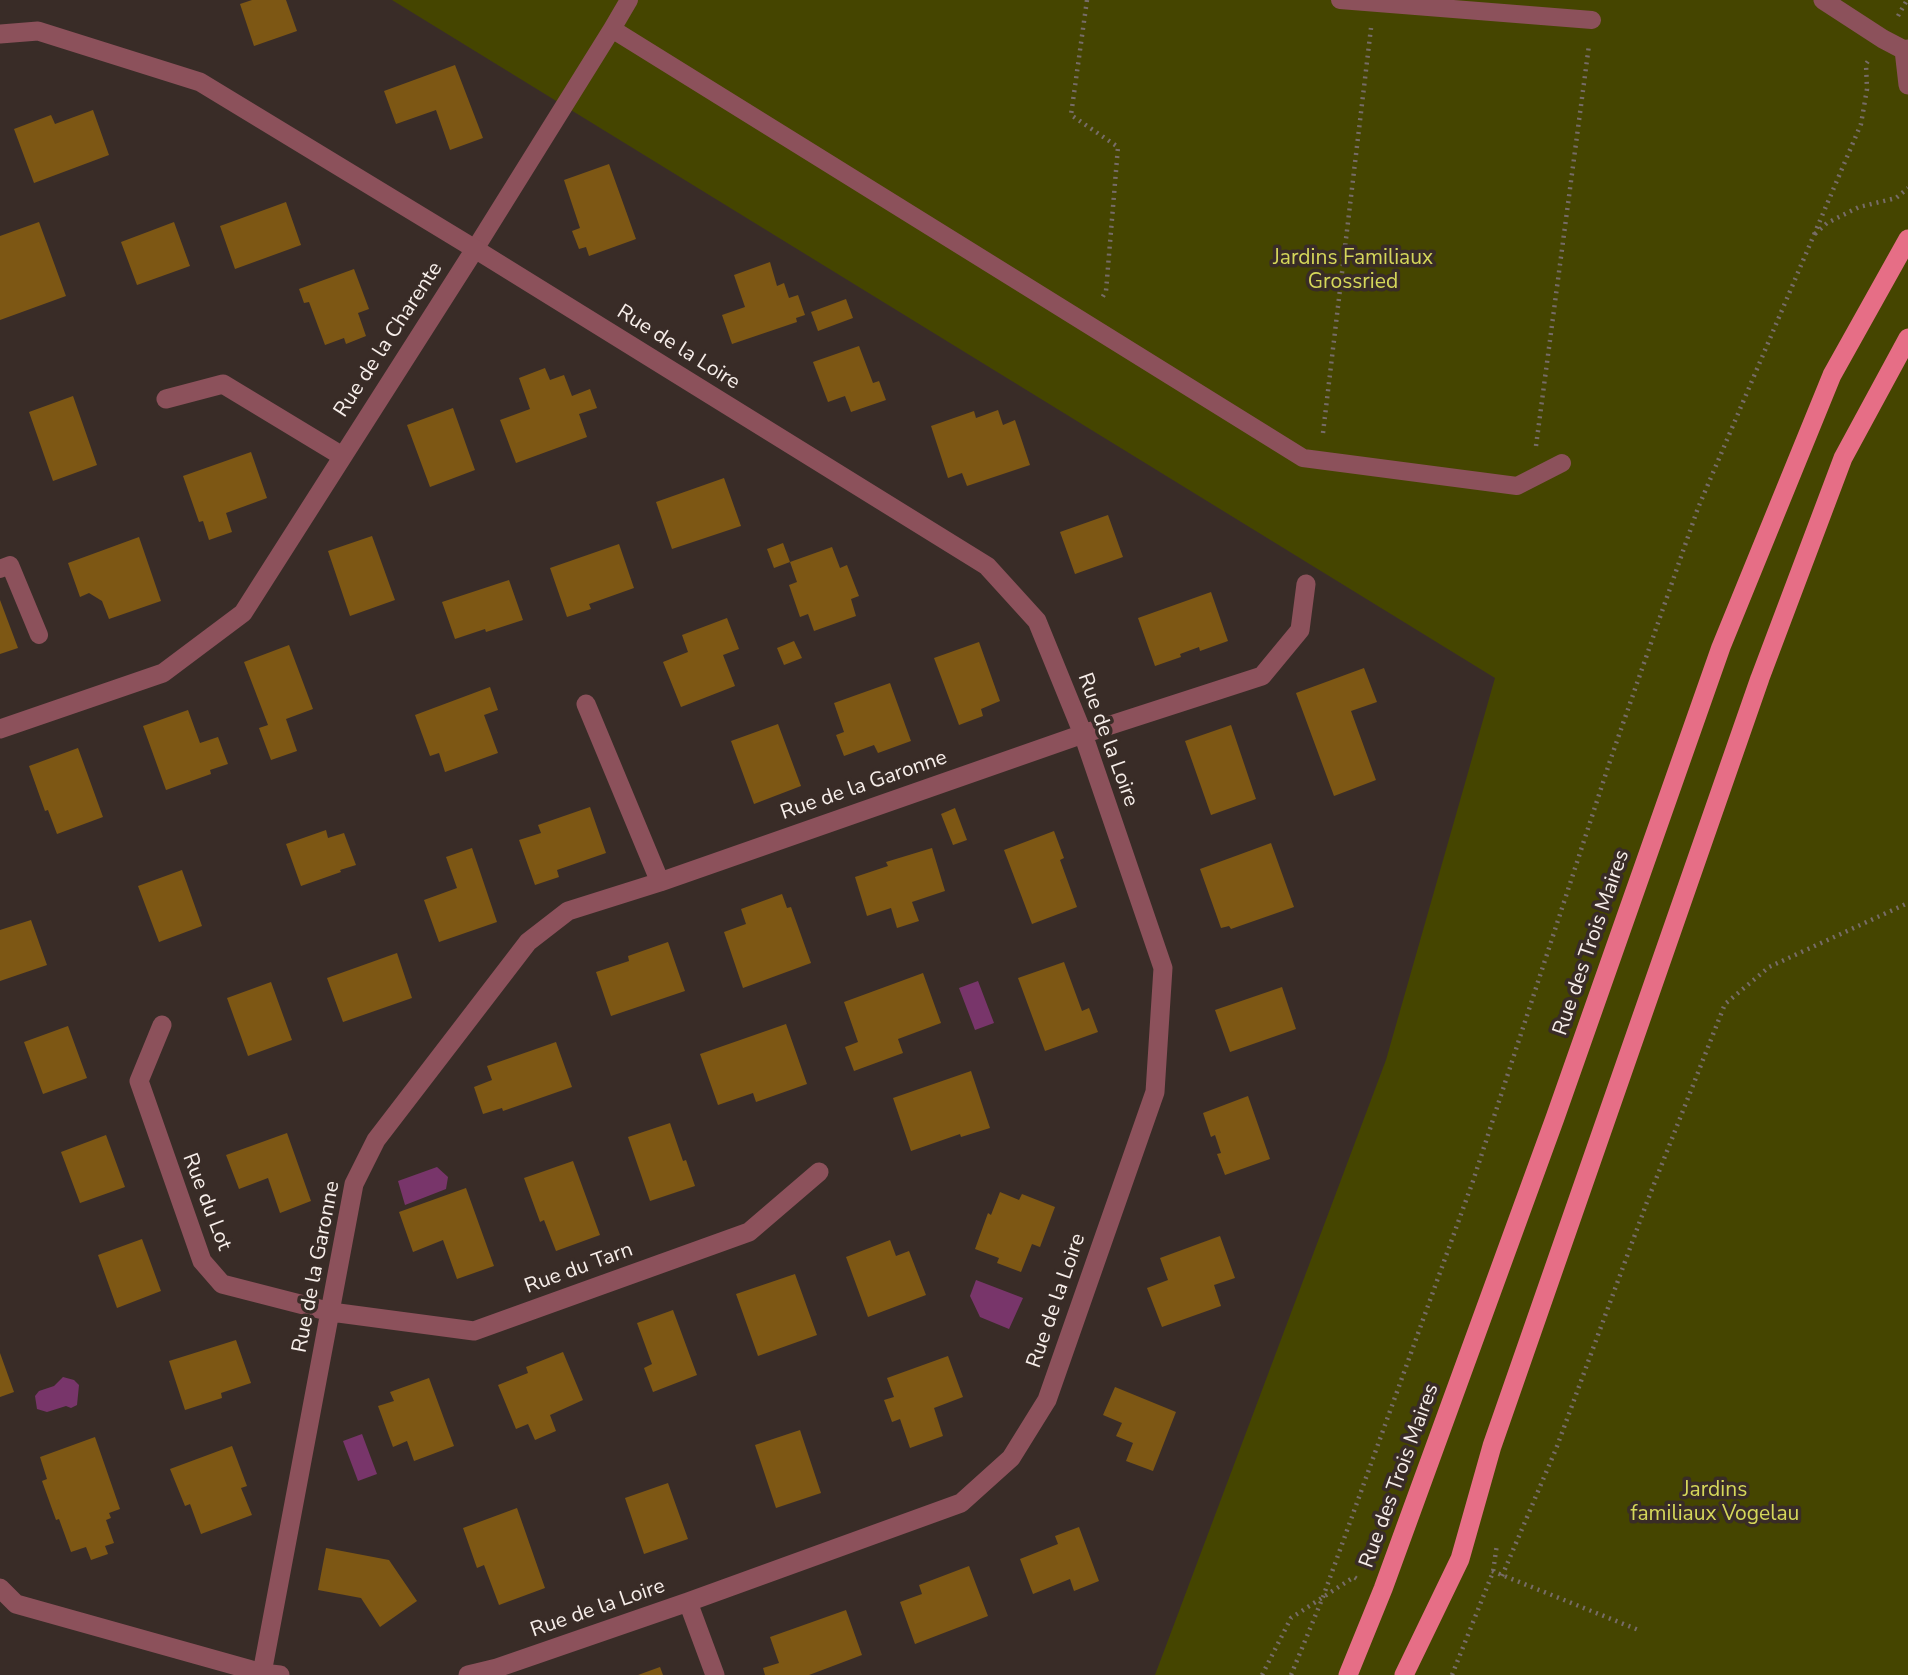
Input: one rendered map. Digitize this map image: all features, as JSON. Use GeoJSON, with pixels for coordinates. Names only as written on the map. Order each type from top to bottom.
{"type":"FeatureCollection","features":[{"type":"Feature","properties":{"kind":"main road","name":"Rue des Trois Maires"},"geometry":{"type":"LineString","coordinates":[[1348,1675],[1383,1590],[1536,1170],[1721,647],[1832,375],[1908,239]]}},
{"type":"Feature","properties":{"kind":"main road"},"geometry":{"type":"LineString","coordinates":[[1404,1675],[1460,1559],[1492,1446],[1760,678],[1843,458],[1908,338]]}},
{"type":"Feature","properties":{"kind":"street"},"geometry":{"type":"LineString","coordinates":[[1823,0],[1883,40],[1906,49],[1907,77]]}},
{"type":"Feature","properties":{"kind":"street","name":"Rue de la Loire"},"geometry":{"type":"LineString","coordinates":[[0,34],[38,31],[200,82],[987,566],[1037,621],[1083,734],[1163,968],[1155,1092],[1047,1401],[1011,1458],[961,1503],[688,1602],[497,1668],[468,1675]]}},
{"type":"Feature","properties":{"kind":"street","name":"Rue de la Charente"},"geometry":{"type":"LineString","coordinates":[[0,729],[163,673],[243,613],[475,249]]}},
{"type":"Feature","properties":{"kind":"street"},"geometry":{"type":"LineString","coordinates":[[166,400],[223,384],[342,456]]}},
{"type":"Feature","properties":{"kind":"street","name":"Rue de la Garonne"},"geometry":{"type":"LineString","coordinates":[[271,1674],[354,1184],[376,1140],[528,942],[568,911],[660,882],[1083,734],[1262,677],[1300,630],[1306,584]]}},
{"type":"Feature","properties":{"kind":"street"},"geometry":{"type":"LineString","coordinates":[[586,704],[660,882]]}},
{"type":"Feature","properties":{"kind":"street","name":"Rue du Lot"},"geometry":{"type":"LineString","coordinates":[[162,1026],[139,1081],[202,1261],[222,1284],[331,1312]]}},
{"type":"Feature","properties":{"kind":"street","name":"Rue du Tarn"},"geometry":{"type":"LineString","coordinates":[[331,1312],[474,1331],[749,1232],[819,1172]]}},
{"type":"Feature","properties":{"kind":"street"},"geometry":{"type":"LineString","coordinates":[[0,1588],[16,1604],[271,1674]]}},
{"type":"Feature","properties":{"kind":"street"},"geometry":{"type":"LineString","coordinates":[[688,1602],[715,1675]]}},
{"type":"Feature","properties":{"kind":"lane"},"geometry":{"type":"LineString","coordinates":[[475,249],[629,0]]}},
{"type":"Feature","properties":{"kind":"lane"},"geometry":{"type":"LineString","coordinates":[[1340,0],[1592,20]]}},
{"type":"Feature","properties":{"kind":"lane"},"geometry":{"type":"LineString","coordinates":[[612,29],[1303,458],[1517,486],[1562,463]]}},
{"type":"Feature","properties":{"kind":"lane"},"geometry":{"type":"LineString","coordinates":[[0,569],[10,565],[39,635]]}},
{"type":"Feature","properties":{"kind":"path"},"geometry":{"type":"LineString","coordinates":[[1087,0],[1071,115],[1118,147],[1106,291],[1090,326]]}},
{"type":"Feature","properties":{"kind":"path"},"geometry":{"type":"LineString","coordinates":[[1320,460],[1374,3]]}},
{"type":"Feature","properties":{"kind":"path"},"geometry":{"type":"LineString","coordinates":[[1532,478],[1592,20]]}},
{"type":"Feature","properties":{"kind":"path"},"geometry":{"type":"LineString","coordinates":[[1291,1675],[1323,1597],[1473,1181],[1611,758],[1698,508],[1861,124],[1867,89],[1866,64]]}},
{"type":"Feature","properties":{"kind":"path"},"geometry":{"type":"LineString","coordinates":[[1812,237],[1827,223],[1860,207],[1896,198],[1908,188]]}},
{"type":"Feature","properties":{"kind":"path"},"geometry":{"type":"LineString","coordinates":[[1502,1576],[1556,1449],[1647,1202],[1725,1004],[1769,967],[1908,903]]}},
{"type":"Feature","properties":{"kind":"path"},"geometry":{"type":"LineString","coordinates":[[1486,1568],[1642,1631]]}},
{"type":"Feature","properties":{"kind":"path"},"geometry":{"type":"LineString","coordinates":[[1262,1675],[1291,1618],[1354,1577],[1366,1583]]}},
{"type":"Feature","properties":{"kind":"green space"},"geometry":{"type":"Polygon","coordinates":[[[392,0],[1908,0],[1908,1675],[1155,1675],[1386,1060],[1495,678],[392,0]]]}},
{"type":"Feature","properties":{"kind":"shaded area"},"geometry":{"type":"Polygon","coordinates":[[[978,981],[994,1023],[975,1030],[959,988],[978,981]]]}},
{"type":"Feature","properties":{"kind":"shaded area"},"geometry":{"type":"Polygon","coordinates":[[[437,1167],[448,1177],[446,1189],[405,1205],[398,1181],[437,1167]]]}},
{"type":"Feature","properties":{"kind":"shaded area"},"geometry":{"type":"Polygon","coordinates":[[[976,1280],[1023,1298],[1009,1329],[980,1317],[970,1296],[976,1280]]]}},
{"type":"Feature","properties":{"kind":"shaded area"},"geometry":{"type":"Polygon","coordinates":[[[63,1377],[74,1380],[79,1385],[77,1405],[47,1412],[37,1409],[35,1396],[39,1391],[54,1386],[63,1377]]]}},
{"type":"Feature","properties":{"kind":"shaded area"},"geometry":{"type":"Polygon","coordinates":[[[362,1434],[377,1474],[358,1481],[343,1441],[362,1434]]]}},
{"type":"Feature","properties":{"kind":"building"},"geometry":{"type":"Polygon","coordinates":[[[252,0],[286,0],[297,31],[254,46],[240,4],[252,0]]]}},
{"type":"Feature","properties":{"kind":"building"},"geometry":{"type":"Polygon","coordinates":[[[455,65],[483,138],[450,150],[436,110],[396,124],[384,91],[455,65]]]}},
{"type":"Feature","properties":{"kind":"building"},"geometry":{"type":"Polygon","coordinates":[[[93,110],[109,155],[34,183],[14,129],[51,115],[55,124],[93,110]]]}},
{"type":"Feature","properties":{"kind":"building"},"geometry":{"type":"Polygon","coordinates":[[[609,164],[636,239],[589,256],[586,247],[579,249],[572,231],[580,228],[564,180],[609,164]]]}},
{"type":"Feature","properties":{"kind":"building"},"geometry":{"type":"Polygon","coordinates":[[[286,202],[301,245],[235,269],[220,226],[286,202]]]}},
{"type":"Feature","properties":{"kind":"building"},"geometry":{"type":"Polygon","coordinates":[[[39,222],[66,296],[0,320],[0,236],[39,222]]]}},
{"type":"Feature","properties":{"kind":"building"},"geometry":{"type":"Polygon","coordinates":[[[174,222],[190,266],[137,285],[121,242],[174,222]]]}},
{"type":"Feature","properties":{"kind":"building"},"geometry":{"type":"Polygon","coordinates":[[[770,262],[777,286],[784,283],[789,298],[798,295],[805,315],[796,318],[797,322],[732,344],[722,315],[745,307],[734,275],[770,262]]]}},
{"type":"Feature","properties":{"kind":"building"},"geometry":{"type":"Polygon","coordinates":[[[354,269],[369,309],[358,313],[366,336],[346,344],[344,338],[325,345],[309,302],[304,303],[299,289],[354,269]]]}},
{"type":"Feature","properties":{"kind":"building"},"geometry":{"type":"Polygon","coordinates":[[[846,299],[853,318],[818,331],[811,312],[846,299]]]}},
{"type":"Feature","properties":{"kind":"building"},"geometry":{"type":"Polygon","coordinates":[[[859,346],[873,383],[879,381],[886,400],[851,412],[845,396],[828,402],[813,362],[859,346]]]}},
{"type":"Feature","properties":{"kind":"building"},"geometry":{"type":"Polygon","coordinates":[[[545,368],[550,380],[564,375],[572,396],[590,389],[597,408],[579,414],[587,437],[516,463],[500,420],[530,409],[519,378],[545,368]]]}},
{"type":"Feature","properties":{"kind":"building"},"geometry":{"type":"Polygon","coordinates":[[[73,396],[97,465],[53,481],[29,412],[73,396]]]}},
{"type":"Feature","properties":{"kind":"building"},"geometry":{"type":"Polygon","coordinates":[[[453,408],[475,470],[430,487],[407,425],[453,408]]]}},
{"type":"Feature","properties":{"kind":"building"},"geometry":{"type":"Polygon","coordinates":[[[998,410],[1003,425],[1015,420],[1030,465],[967,486],[962,473],[948,478],[931,426],[974,411],[976,418],[998,410]]]}},
{"type":"Feature","properties":{"kind":"building"},"geometry":{"type":"Polygon","coordinates":[[[251,452],[267,498],[226,513],[232,532],[209,540],[203,521],[199,522],[183,476],[251,452]]]}},
{"type":"Feature","properties":{"kind":"building"},"geometry":{"type":"Polygon","coordinates":[[[724,478],[741,526],[672,549],[656,502],[724,478]]]}},
{"type":"Feature","properties":{"kind":"building"},"geometry":{"type":"Polygon","coordinates":[[[1108,515],[1123,557],[1075,574],[1060,532],[1108,515]]]}},
{"type":"Feature","properties":{"kind":"building"},"geometry":{"type":"Polygon","coordinates":[[[372,536],[395,600],[350,616],[328,551],[372,536]]]}},
{"type":"Feature","properties":{"kind":"building"},"geometry":{"type":"Polygon","coordinates":[[[139,537],[161,601],[109,619],[102,601],[89,593],[80,597],[68,563],[139,537]]]}},
{"type":"Feature","properties":{"kind":"building"},"geometry":{"type":"Polygon","coordinates":[[[783,543],[790,562],[774,568],[767,549],[783,543]]]}},
{"type":"Feature","properties":{"kind":"building"},"geometry":{"type":"Polygon","coordinates":[[[619,544],[634,588],[589,604],[591,609],[567,617],[550,568],[619,544]]]}},
{"type":"Feature","properties":{"kind":"building"},"geometry":{"type":"Polygon","coordinates":[[[832,547],[840,568],[847,565],[859,596],[851,599],[856,616],[814,631],[808,614],[800,617],[789,585],[797,582],[790,562],[832,547]]]}},
{"type":"Feature","properties":{"kind":"building"},"geometry":{"type":"Polygon","coordinates":[[[509,580],[523,620],[455,639],[442,602],[509,580]]]}},
{"type":"Feature","properties":{"kind":"building"},"geometry":{"type":"Polygon","coordinates":[[[1211,592],[1228,641],[1200,651],[1199,647],[1155,666],[1138,618],[1211,592]]]}},
{"type":"Feature","properties":{"kind":"building"},"geometry":{"type":"Polygon","coordinates":[[[0,600],[18,648],[0,654],[0,600]]]}},
{"type":"Feature","properties":{"kind":"building"},"geometry":{"type":"Polygon","coordinates":[[[727,618],[739,649],[723,655],[735,686],[681,707],[663,662],[688,652],[682,635],[727,618]]]}},
{"type":"Feature","properties":{"kind":"building"},"geometry":{"type":"Polygon","coordinates":[[[794,641],[802,658],[784,665],[777,648],[794,641]]]}},
{"type":"Feature","properties":{"kind":"building"},"geometry":{"type":"Polygon","coordinates":[[[979,642],[1000,701],[981,709],[983,716],[959,725],[934,658],[979,642]]]}},
{"type":"Feature","properties":{"kind":"building"},"geometry":{"type":"Polygon","coordinates":[[[289,645],[313,709],[286,719],[297,751],[271,760],[259,728],[268,725],[244,662],[289,645]]]}},
{"type":"Feature","properties":{"kind":"building"},"geometry":{"type":"Polygon","coordinates":[[[1364,668],[1377,702],[1351,711],[1376,780],[1334,796],[1296,693],[1364,668]]]}},
{"type":"Feature","properties":{"kind":"building"},"geometry":{"type":"Polygon","coordinates":[[[890,683],[911,741],[878,753],[874,745],[844,756],[836,735],[844,732],[834,703],[890,683]]]}},
{"type":"Feature","properties":{"kind":"building"},"geometry":{"type":"Polygon","coordinates":[[[490,687],[498,710],[484,715],[498,753],[445,772],[439,753],[430,756],[415,715],[490,687]]]}},
{"type":"Feature","properties":{"kind":"building"},"geometry":{"type":"Polygon","coordinates":[[[188,710],[200,743],[218,737],[228,764],[210,770],[211,774],[166,790],[143,726],[188,710]]]}},
{"type":"Feature","properties":{"kind":"building"},"geometry":{"type":"Polygon","coordinates":[[[778,724],[801,786],[754,804],[731,741],[778,724]]]}},
{"type":"Feature","properties":{"kind":"building"},"geometry":{"type":"Polygon","coordinates":[[[1231,725],[1256,799],[1211,815],[1185,741],[1231,725]]]}},
{"type":"Feature","properties":{"kind":"building"},"geometry":{"type":"Polygon","coordinates":[[[78,748],[103,817],[57,834],[48,810],[45,811],[29,766],[78,748]]]}},
{"type":"Feature","properties":{"kind":"building"},"geometry":{"type":"Polygon","coordinates":[[[590,807],[606,853],[557,870],[559,877],[535,885],[519,840],[541,833],[538,825],[590,807]]]}},
{"type":"Feature","properties":{"kind":"building"},"geometry":{"type":"Polygon","coordinates":[[[955,808],[967,840],[953,845],[941,814],[955,808]]]}},
{"type":"Feature","properties":{"kind":"building"},"geometry":{"type":"Polygon","coordinates":[[[326,830],[328,838],[344,833],[356,865],[301,886],[286,844],[326,830]]]}},
{"type":"Feature","properties":{"kind":"building"},"geometry":{"type":"Polygon","coordinates":[[[1054,831],[1064,858],[1060,860],[1077,907],[1032,924],[1004,850],[1054,831]]]}},
{"type":"Feature","properties":{"kind":"building"},"geometry":{"type":"Polygon","coordinates":[[[1271,843],[1294,907],[1231,929],[1229,926],[1221,928],[1200,869],[1271,843]]]}},
{"type":"Feature","properties":{"kind":"building"},"geometry":{"type":"Polygon","coordinates":[[[472,848],[497,922],[439,942],[424,900],[457,888],[446,857],[472,848]]]}},
{"type":"Feature","properties":{"kind":"building"},"geometry":{"type":"Polygon","coordinates":[[[932,848],[945,891],[912,902],[919,921],[897,928],[891,908],[867,916],[855,877],[888,866],[886,862],[932,848]]]}},
{"type":"Feature","properties":{"kind":"building"},"geometry":{"type":"Polygon","coordinates":[[[182,870],[202,926],[159,942],[138,886],[182,870]]]}},
{"type":"Feature","properties":{"kind":"building"},"geometry":{"type":"Polygon","coordinates":[[[782,894],[787,908],[791,907],[811,963],[743,988],[724,932],[746,924],[741,909],[782,894]]]}},
{"type":"Feature","properties":{"kind":"building"},"geometry":{"type":"Polygon","coordinates":[[[31,920],[47,965],[0,981],[0,930],[31,920]]]}},
{"type":"Feature","properties":{"kind":"building"},"geometry":{"type":"Polygon","coordinates":[[[668,942],[685,991],[611,1016],[596,972],[629,961],[628,956],[668,942]]]}},
{"type":"Feature","properties":{"kind":"building"},"geometry":{"type":"Polygon","coordinates":[[[397,953],[412,998],[343,1022],[327,978],[397,953]]]}},
{"type":"Feature","properties":{"kind":"building"},"geometry":{"type":"Polygon","coordinates":[[[1064,962],[1082,1011],[1089,1008],[1098,1032],[1045,1051],[1018,978],[1064,962]]]}},
{"type":"Feature","properties":{"kind":"building"},"geometry":{"type":"Polygon","coordinates":[[[923,973],[941,1023],[898,1039],[903,1053],[854,1071],[845,1047],[858,1042],[844,1002],[923,973]]]}},
{"type":"Feature","properties":{"kind":"building"},"geometry":{"type":"Polygon","coordinates":[[[271,982],[292,1040],[248,1056],[227,998],[271,982]]]}},
{"type":"Feature","properties":{"kind":"building"},"geometry":{"type":"Polygon","coordinates":[[[1282,987],[1296,1029],[1230,1052],[1215,1010],[1282,987]]]}},
{"type":"Feature","properties":{"kind":"building"},"geometry":{"type":"Polygon","coordinates":[[[786,1024],[807,1084],[756,1102],[753,1093],[718,1105],[700,1054],[786,1024]]]}},
{"type":"Feature","properties":{"kind":"building"},"geometry":{"type":"Polygon","coordinates":[[[68,1026],[87,1078],[43,1094],[24,1042],[68,1026]]]}},
{"type":"Feature","properties":{"kind":"building"},"geometry":{"type":"Polygon","coordinates":[[[556,1042],[572,1087],[503,1111],[502,1108],[483,1114],[474,1087],[492,1080],[487,1066],[556,1042]]]}},
{"type":"Feature","properties":{"kind":"building"},"geometry":{"type":"Polygon","coordinates":[[[971,1071],[990,1128],[961,1137],[960,1134],[911,1151],[893,1098],[971,1071]]]}},
{"type":"Feature","properties":{"kind":"building"},"geometry":{"type":"Polygon","coordinates":[[[1248,1096],[1270,1159],[1225,1175],[1217,1154],[1221,1153],[1215,1135],[1211,1137],[1203,1113],[1248,1096]]]}},
{"type":"Feature","properties":{"kind":"building"},"geometry":{"type":"Polygon","coordinates":[[[670,1123],[695,1186],[650,1201],[628,1137],[670,1123]]]}},
{"type":"Feature","properties":{"kind":"building"},"geometry":{"type":"Polygon","coordinates":[[[287,1133],[311,1201],[280,1213],[268,1178],[239,1189],[226,1155],[287,1133]]]}},
{"type":"Feature","properties":{"kind":"building"},"geometry":{"type":"Polygon","coordinates":[[[106,1135],[125,1187],[80,1203],[61,1152],[106,1135]]]}},
{"type":"Feature","properties":{"kind":"building"},"geometry":{"type":"Polygon","coordinates":[[[573,1161],[600,1235],[556,1251],[544,1220],[540,1222],[524,1178],[573,1161]]]}},
{"type":"Feature","properties":{"kind":"building"},"geometry":{"type":"Polygon","coordinates":[[[466,1188],[494,1266],[457,1279],[443,1240],[413,1252],[399,1212],[466,1188]]]}},
{"type":"Feature","properties":{"kind":"building"},"geometry":{"type":"Polygon","coordinates":[[[1000,1192],[1019,1200],[1022,1194],[1055,1207],[1040,1247],[1032,1244],[1021,1272],[997,1263],[999,1258],[975,1249],[988,1213],[991,1215],[1000,1192]]]}},
{"type":"Feature","properties":{"kind":"building"},"geometry":{"type":"Polygon","coordinates":[[[1220,1236],[1235,1278],[1214,1285],[1221,1306],[1162,1327],[1147,1288],[1168,1280],[1160,1258],[1220,1236]]]}},
{"type":"Feature","properties":{"kind":"building"},"geometry":{"type":"Polygon","coordinates":[[[142,1239],[161,1291],[117,1308],[98,1255],[142,1239]]]}},
{"type":"Feature","properties":{"kind":"building"},"geometry":{"type":"Polygon","coordinates":[[[890,1240],[896,1256],[909,1251],[926,1295],[868,1317],[846,1257],[890,1240]]]}},
{"type":"Feature","properties":{"kind":"building"},"geometry":{"type":"Polygon","coordinates":[[[795,1274],[817,1335],[758,1356],[736,1294],[795,1274]]]}},
{"type":"Feature","properties":{"kind":"building"},"geometry":{"type":"Polygon","coordinates":[[[673,1310],[697,1375],[653,1392],[644,1368],[652,1364],[637,1323],[673,1310]]]}},
{"type":"Feature","properties":{"kind":"building"},"geometry":{"type":"Polygon","coordinates":[[[236,1340],[251,1383],[221,1393],[222,1398],[185,1410],[169,1361],[236,1340]]]}},
{"type":"Feature","properties":{"kind":"building"},"geometry":{"type":"Polygon","coordinates":[[[563,1352],[583,1400],[550,1415],[556,1431],[535,1440],[528,1424],[516,1429],[498,1385],[528,1373],[526,1367],[563,1352]]]}},
{"type":"Feature","properties":{"kind":"building"},"geometry":{"type":"Polygon","coordinates":[[[0,1353],[14,1392],[0,1397],[0,1353]]]}},
{"type":"Feature","properties":{"kind":"building"},"geometry":{"type":"Polygon","coordinates":[[[948,1356],[963,1397],[934,1408],[943,1436],[910,1448],[900,1419],[892,1422],[884,1400],[894,1397],[887,1378],[948,1356]]]}},
{"type":"Feature","properties":{"kind":"building"},"geometry":{"type":"Polygon","coordinates":[[[429,1378],[454,1446],[414,1461],[407,1441],[393,1447],[378,1406],[394,1401],[390,1392],[429,1378]]]}},
{"type":"Feature","properties":{"kind":"building"},"geometry":{"type":"Polygon","coordinates":[[[1115,1387],[1176,1412],[1153,1471],[1126,1461],[1133,1443],[1116,1436],[1122,1423],[1103,1415],[1115,1387]]]}},
{"type":"Feature","properties":{"kind":"building"},"geometry":{"type":"Polygon","coordinates":[[[800,1430],[821,1493],[776,1508],[755,1445],[800,1430]]]}},
{"type":"Feature","properties":{"kind":"building"},"geometry":{"type":"Polygon","coordinates":[[[95,1437],[120,1509],[109,1513],[111,1518],[106,1520],[114,1543],[105,1546],[108,1554],[91,1560],[86,1547],[71,1552],[42,1481],[47,1479],[40,1457],[95,1437]]]}},
{"type":"Feature","properties":{"kind":"building"},"geometry":{"type":"Polygon","coordinates":[[[232,1446],[247,1486],[241,1488],[252,1515],[201,1534],[190,1504],[185,1506],[170,1469],[232,1446]]]}},
{"type":"Feature","properties":{"kind":"building"},"geometry":{"type":"Polygon","coordinates":[[[668,1483],[688,1539],[644,1554],[625,1498],[668,1483]]]}},
{"type":"Feature","properties":{"kind":"building"},"geometry":{"type":"Polygon","coordinates":[[[517,1508],[545,1588],[499,1605],[484,1565],[477,1568],[463,1528],[517,1508]]]}},
{"type":"Feature","properties":{"kind":"building"},"geometry":{"type":"Polygon","coordinates":[[[1079,1527],[1099,1581],[1074,1591],[1070,1579],[1033,1594],[1020,1559],[1058,1544],[1055,1536],[1079,1527]]]}},
{"type":"Feature","properties":{"kind":"building"},"geometry":{"type":"Polygon","coordinates":[[[326,1548],[389,1560],[417,1601],[380,1627],[361,1598],[318,1590],[326,1548]]]}},
{"type":"Feature","properties":{"kind":"building"},"geometry":{"type":"Polygon","coordinates":[[[969,1566],[988,1616],[915,1644],[900,1602],[922,1594],[919,1585],[969,1566]]]}},
{"type":"Feature","properties":{"kind":"building"},"geometry":{"type":"Polygon","coordinates":[[[846,1610],[862,1655],[809,1675],[765,1675],[763,1668],[779,1663],[770,1637],[846,1610]]]}},
{"type":"Feature","properties":{"kind":"building"},"geometry":{"type":"Polygon","coordinates":[[[660,1667],[663,1675],[638,1675],[660,1667]]]}},
{"type":"Feature","properties":{"kind":"park label","name":"Jardins Familiaux Grossried"},"geometry":{"type":"Point","coordinates":[1353,271]}},
{"type":"Feature","properties":{"kind":"park label","name":"Jardins familiaux Vogelau"},"geometry":{"type":"Point","coordinates":[1715,1503]}}]}
